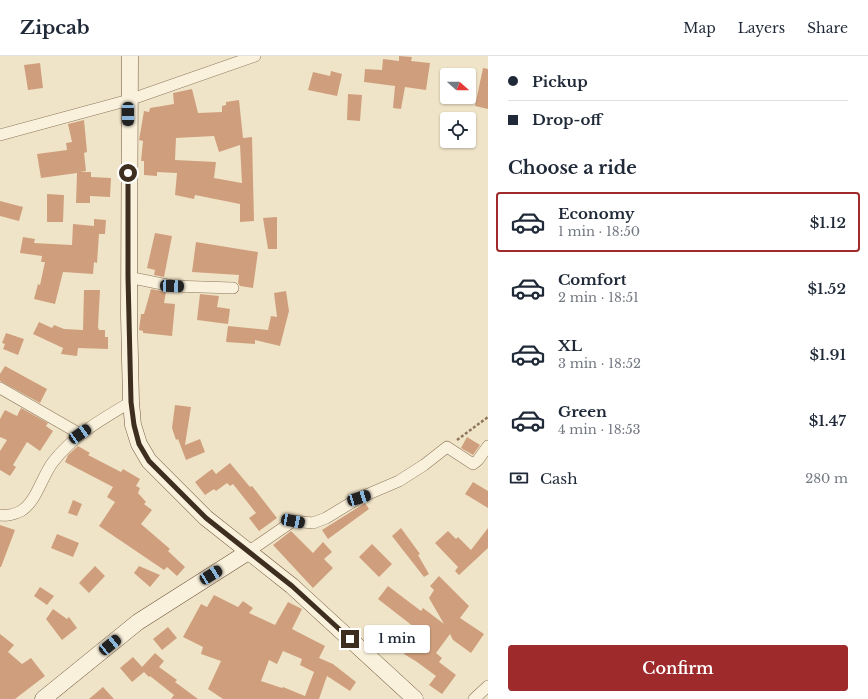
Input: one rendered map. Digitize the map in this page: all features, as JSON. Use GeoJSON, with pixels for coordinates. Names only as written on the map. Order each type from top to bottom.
{"type":"FeatureCollection","features":[{"type":"Feature","properties":{"kind":"street"},"geometry":{"type":"LineString","coordinates":[[130,56],[128,277],[131,402],[134,425],[139,444],[149,461],[206,518],[292,586],[415,699]]}},
{"type":"Feature","properties":{"kind":"street"},"geometry":{"type":"LineString","coordinates":[[0,136],[129,100],[255,56]]}},
{"type":"Feature","properties":{"kind":"street"},"geometry":{"type":"LineString","coordinates":[[128,277],[172,286],[233,288]]}},
{"type":"Feature","properties":{"kind":"street"},"geometry":{"type":"LineString","coordinates":[[0,388],[80,434]]}},
{"type":"Feature","properties":{"kind":"street"},"geometry":{"type":"LineString","coordinates":[[0,515],[5,516],[21,511],[28,503],[52,463],[80,434],[131,402]]}},
{"type":"Feature","properties":{"kind":"street"},"geometry":{"type":"LineString","coordinates":[[43,699],[138,622],[248,552],[293,521],[313,522],[326,518],[359,498],[399,482],[424,465],[446,447],[474,464],[488,446]]}},
{"type":"Feature","properties":{"kind":"street"},"geometry":{"type":"LineString","coordinates":[[474,699],[488,686]]}},
{"type":"Feature","properties":{"kind":"path"},"geometry":{"type":"LineString","coordinates":[[446,447],[488,417]]}},
{"type":"Feature","properties":{"kind":"building"},"geometry":{"type":"Polygon","coordinates":[[[399,56],[412,57],[411,61],[430,63],[426,90],[405,87],[401,109],[393,108],[395,86],[364,82],[365,69],[382,70],[383,59],[399,61],[399,56]]]}},
{"type":"Feature","properties":{"kind":"building"},"geometry":{"type":"Polygon","coordinates":[[[40,63],[43,88],[28,90],[24,65],[40,63]]]}},
{"type":"Feature","properties":{"kind":"building"},"geometry":{"type":"Polygon","coordinates":[[[483,68],[488,69],[488,109],[475,106],[483,68]]]}},
{"type":"Feature","properties":{"kind":"building"},"geometry":{"type":"Polygon","coordinates":[[[331,71],[342,74],[337,96],[308,90],[313,72],[330,76],[331,71]]]}},
{"type":"Feature","properties":{"kind":"building"},"geometry":{"type":"Polygon","coordinates":[[[192,89],[198,113],[222,112],[222,106],[226,105],[226,102],[239,100],[243,138],[252,137],[254,221],[240,222],[240,204],[195,195],[194,199],[175,195],[177,173],[157,172],[157,176],[144,175],[144,161],[141,161],[143,141],[139,140],[144,111],[149,112],[150,108],[174,104],[173,93],[192,89]],[[214,136],[176,138],[175,160],[216,162],[214,178],[242,183],[240,145],[219,152],[214,136]]]}},
{"type":"Feature","properties":{"kind":"building"},"geometry":{"type":"Polygon","coordinates":[[[348,94],[362,95],[360,121],[347,120],[348,94]]]}},
{"type":"Feature","properties":{"kind":"building"},"geometry":{"type":"Polygon","coordinates":[[[84,120],[87,152],[84,153],[86,171],[80,172],[91,172],[91,177],[111,178],[110,197],[90,196],[90,203],[76,203],[77,173],[41,178],[37,154],[67,150],[66,143],[72,142],[68,124],[84,120]]]}},
{"type":"Feature","properties":{"kind":"building"},"geometry":{"type":"Polygon","coordinates":[[[47,194],[64,195],[63,222],[47,222],[47,194]]]}},
{"type":"Feature","properties":{"kind":"building"},"geometry":{"type":"Polygon","coordinates":[[[0,201],[23,207],[19,221],[0,216],[0,201]]]}},
{"type":"Feature","properties":{"kind":"building"},"geometry":{"type":"Polygon","coordinates":[[[277,217],[277,249],[268,249],[263,218],[277,217]]]}},
{"type":"Feature","properties":{"kind":"building"},"geometry":{"type":"Polygon","coordinates":[[[94,219],[106,220],[105,234],[99,234],[97,263],[94,262],[93,274],[63,272],[55,304],[34,299],[38,284],[40,285],[45,262],[41,262],[42,256],[20,253],[23,237],[35,239],[34,243],[72,245],[73,224],[94,226],[94,219]]]}},
{"type":"Feature","properties":{"kind":"building"},"geometry":{"type":"Polygon","coordinates":[[[155,233],[172,236],[164,277],[154,275],[155,270],[147,268],[155,233]]]}},
{"type":"Feature","properties":{"kind":"building"},"geometry":{"type":"Polygon","coordinates":[[[196,242],[258,252],[253,288],[240,286],[238,283],[239,275],[192,272],[196,242]]]}},
{"type":"Feature","properties":{"kind":"building"},"geometry":{"type":"Polygon","coordinates":[[[151,289],[166,292],[164,303],[175,304],[172,336],[143,333],[143,331],[139,330],[141,314],[144,314],[151,289]]]}},
{"type":"Feature","properties":{"kind":"building"},"geometry":{"type":"Polygon","coordinates":[[[84,290],[100,290],[98,327],[99,330],[105,330],[105,337],[108,337],[108,349],[78,348],[77,356],[61,354],[63,348],[33,334],[39,322],[52,328],[54,325],[64,329],[83,330],[84,290]]]}},
{"type":"Feature","properties":{"kind":"building"},"geometry":{"type":"Polygon","coordinates":[[[286,291],[289,311],[280,346],[255,340],[255,344],[226,342],[228,326],[268,330],[271,316],[277,317],[274,293],[286,291]]]}},
{"type":"Feature","properties":{"kind":"building"},"geometry":{"type":"Polygon","coordinates":[[[200,294],[219,296],[217,307],[230,309],[228,324],[197,320],[200,294]]]}},
{"type":"Feature","properties":{"kind":"building"},"geometry":{"type":"Polygon","coordinates":[[[6,333],[24,339],[18,355],[3,349],[5,344],[2,343],[6,333]]]}},
{"type":"Feature","properties":{"kind":"building"},"geometry":{"type":"Polygon","coordinates":[[[5,366],[47,389],[40,403],[0,381],[0,374],[5,366]]]}},
{"type":"Feature","properties":{"kind":"building"},"geometry":{"type":"Polygon","coordinates":[[[175,405],[191,407],[185,445],[200,439],[205,452],[186,460],[172,428],[175,405]]]}},
{"type":"Feature","properties":{"kind":"building"},"geometry":{"type":"Polygon","coordinates":[[[21,408],[48,423],[46,426],[53,431],[40,451],[27,442],[13,465],[16,467],[10,476],[0,470],[0,451],[7,440],[0,437],[0,419],[5,410],[17,416],[21,408]]]}},
{"type":"Feature","properties":{"kind":"building"},"geometry":{"type":"Polygon","coordinates":[[[467,437],[480,445],[473,455],[461,448],[467,437]]]}},
{"type":"Feature","properties":{"kind":"building"},"geometry":{"type":"Polygon","coordinates":[[[78,446],[90,453],[88,455],[121,472],[123,469],[140,479],[136,486],[140,488],[138,493],[146,502],[144,504],[152,510],[141,524],[170,549],[168,551],[185,567],[177,576],[167,567],[164,570],[99,526],[115,502],[107,497],[113,487],[65,462],[68,455],[78,446]]]}},
{"type":"Feature","properties":{"kind":"building"},"geometry":{"type":"Polygon","coordinates":[[[230,463],[250,487],[252,486],[277,518],[259,531],[249,518],[256,513],[233,484],[230,486],[227,483],[216,491],[214,489],[205,495],[195,482],[212,469],[216,474],[230,463]]]}},
{"type":"Feature","properties":{"kind":"building"},"geometry":{"type":"Polygon","coordinates":[[[473,482],[488,491],[488,508],[465,494],[473,482]]]}},
{"type":"Feature","properties":{"kind":"building"},"geometry":{"type":"Polygon","coordinates":[[[73,500],[82,504],[77,516],[68,513],[73,500]]]}},
{"type":"Feature","properties":{"kind":"building"},"geometry":{"type":"Polygon","coordinates":[[[365,503],[369,509],[328,539],[322,530],[365,503]]]}},
{"type":"Feature","properties":{"kind":"building"},"geometry":{"type":"Polygon","coordinates":[[[0,525],[15,530],[1,567],[0,567],[0,525]]]}},
{"type":"Feature","properties":{"kind":"building"},"geometry":{"type":"Polygon","coordinates":[[[401,528],[420,554],[418,555],[429,574],[424,577],[392,536],[401,528]]]}},
{"type":"Feature","properties":{"kind":"building"},"geometry":{"type":"Polygon","coordinates":[[[488,528],[488,548],[459,575],[455,571],[458,567],[435,543],[448,531],[456,539],[458,537],[471,550],[488,528]]]}},
{"type":"Feature","properties":{"kind":"building"},"geometry":{"type":"Polygon","coordinates":[[[291,531],[313,553],[323,542],[332,552],[324,559],[333,568],[313,588],[273,545],[291,531]]]}},
{"type":"Feature","properties":{"kind":"building"},"geometry":{"type":"Polygon","coordinates":[[[57,534],[79,543],[73,557],[51,548],[57,534]]]}},
{"type":"Feature","properties":{"kind":"building"},"geometry":{"type":"Polygon","coordinates":[[[372,544],[392,564],[379,577],[359,557],[372,544]]]}},
{"type":"Feature","properties":{"kind":"building"},"geometry":{"type":"Polygon","coordinates":[[[95,566],[105,576],[89,593],[79,583],[95,566]]]}},
{"type":"Feature","properties":{"kind":"building"},"geometry":{"type":"Polygon","coordinates":[[[139,566],[160,575],[150,587],[134,573],[139,566]]]}},
{"type":"Feature","properties":{"kind":"building"},"geometry":{"type":"Polygon","coordinates":[[[439,576],[469,606],[460,618],[484,634],[471,653],[453,640],[450,634],[436,653],[442,658],[439,662],[456,675],[442,694],[429,685],[436,676],[404,654],[414,637],[410,634],[414,627],[378,599],[388,586],[421,611],[423,608],[444,624],[429,598],[434,590],[430,586],[439,576]]]}},
{"type":"Feature","properties":{"kind":"building"},"geometry":{"type":"Polygon","coordinates":[[[40,587],[54,596],[47,605],[34,596],[40,587]]]}},
{"type":"Feature","properties":{"kind":"building"},"geometry":{"type":"Polygon","coordinates":[[[214,595],[238,607],[243,601],[253,608],[249,613],[275,625],[288,602],[302,609],[292,629],[325,646],[319,658],[333,664],[356,682],[350,691],[327,676],[319,699],[223,699],[208,689],[221,661],[201,654],[203,647],[183,637],[201,604],[207,607],[214,595]],[[283,651],[277,664],[269,660],[261,681],[282,688],[283,687],[305,696],[314,672],[300,665],[302,659],[283,651]]]}},
{"type":"Feature","properties":{"kind":"building"},"geometry":{"type":"Polygon","coordinates":[[[53,609],[67,619],[69,617],[77,628],[62,640],[46,619],[53,609]]]}},
{"type":"Feature","properties":{"kind":"building"},"geometry":{"type":"Polygon","coordinates":[[[168,627],[177,638],[162,650],[153,639],[168,627]]]}},
{"type":"Feature","properties":{"kind":"building"},"geometry":{"type":"Polygon","coordinates":[[[0,634],[14,645],[8,652],[22,664],[31,658],[45,676],[15,699],[0,699],[0,634]]]}},
{"type":"Feature","properties":{"kind":"building"},"geometry":{"type":"Polygon","coordinates":[[[155,653],[164,661],[159,667],[177,680],[175,682],[198,699],[171,699],[174,695],[144,672],[132,682],[120,668],[133,657],[142,667],[155,653]]]}},
{"type":"Feature","properties":{"kind":"building"},"geometry":{"type":"Polygon","coordinates":[[[103,687],[114,699],[89,699],[103,687]]]}},
{"type":"Feature","properties":{"kind":"route"},"geometry":{"type":"LineString","coordinates":[[128,173],[128,277],[131,402],[134,425],[139,444],[149,461],[206,518],[292,586],[350,639]]}}]}
